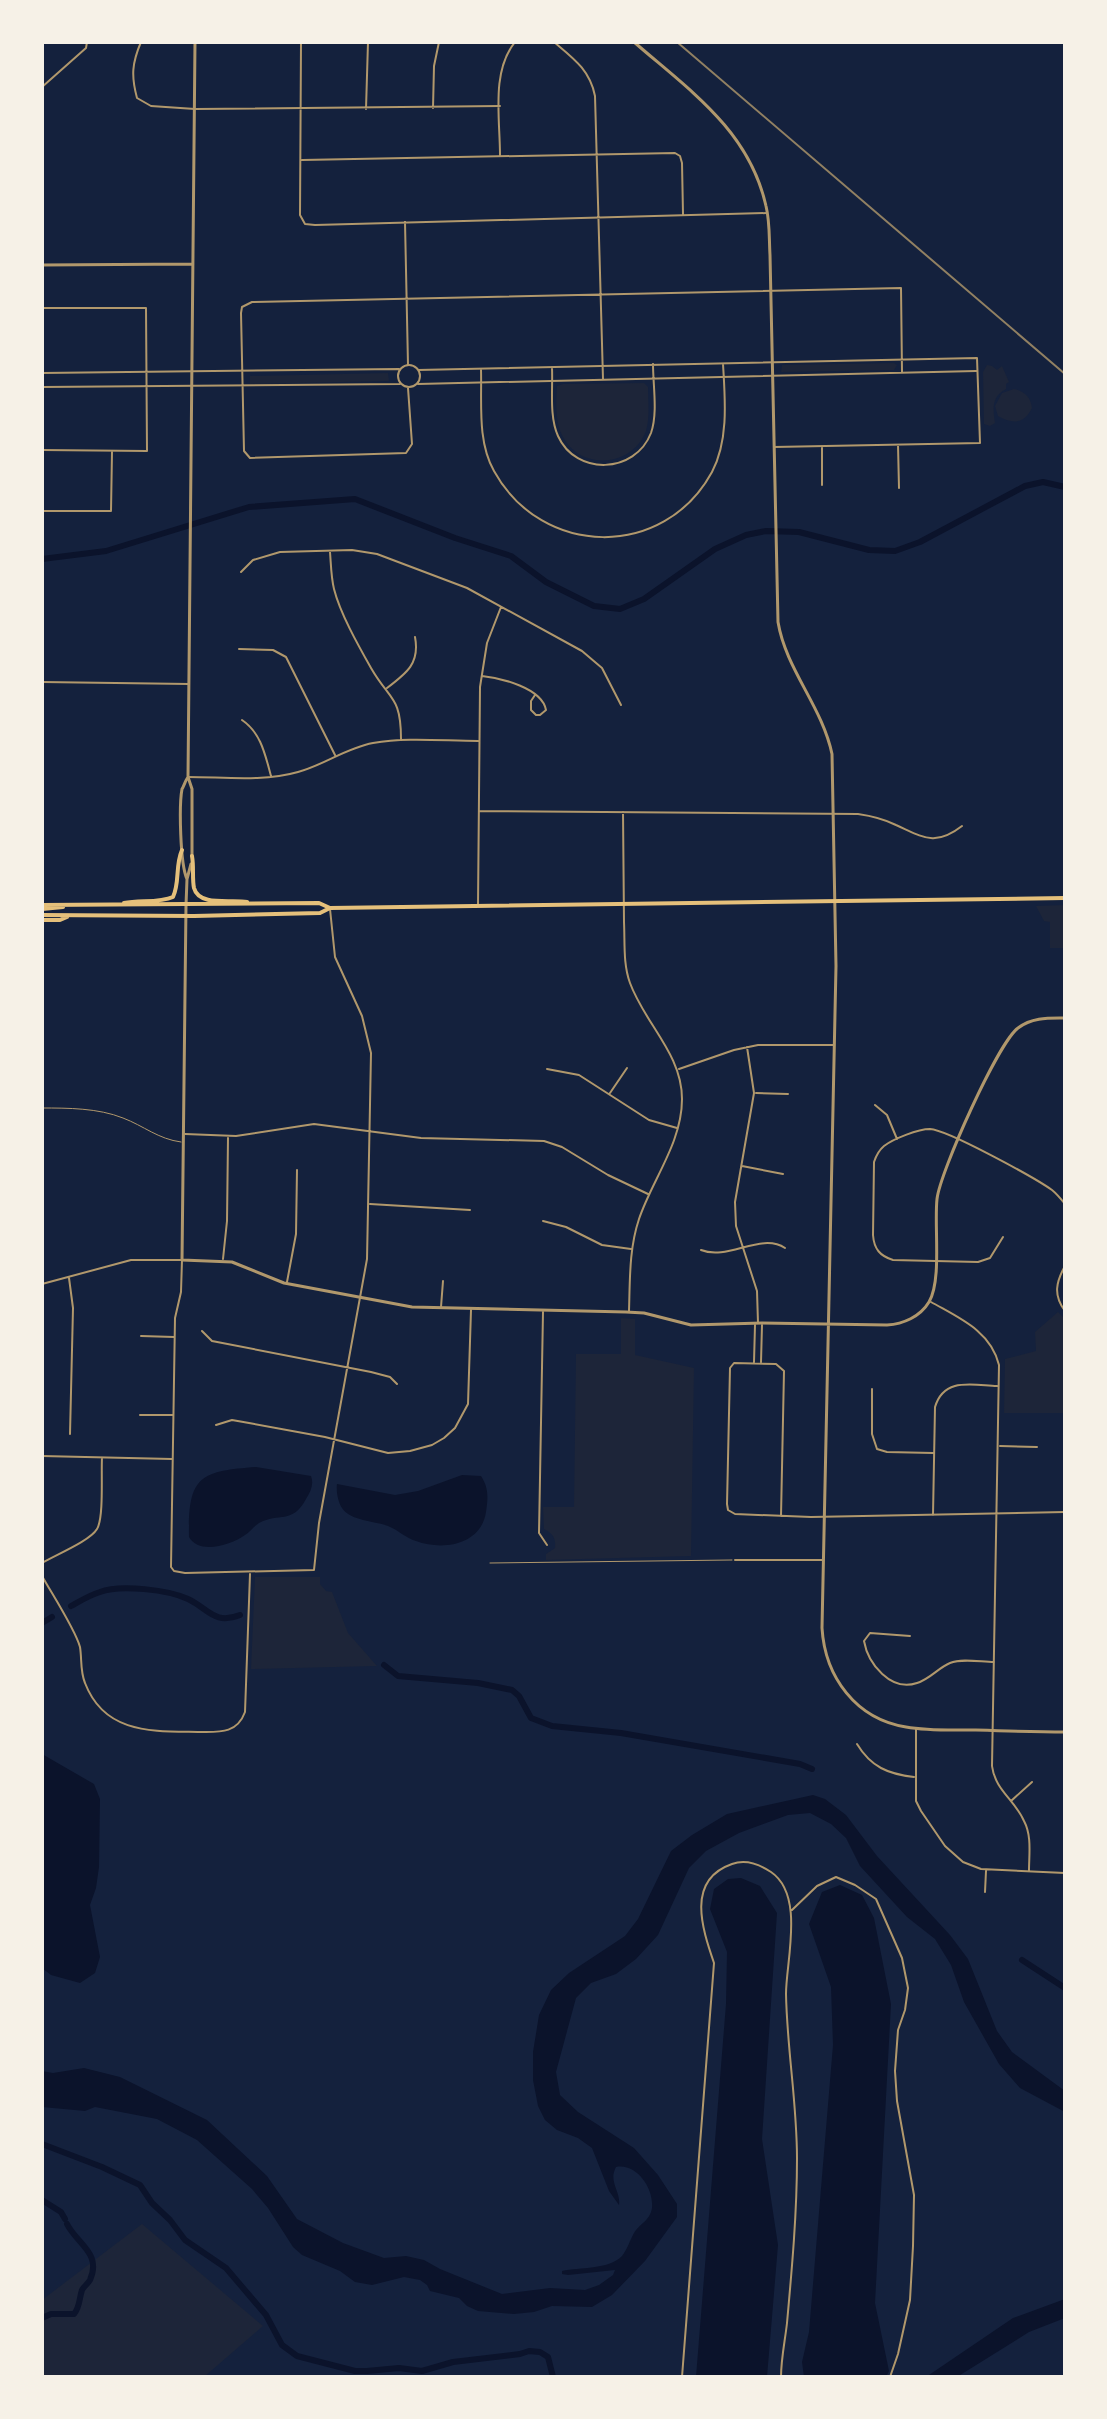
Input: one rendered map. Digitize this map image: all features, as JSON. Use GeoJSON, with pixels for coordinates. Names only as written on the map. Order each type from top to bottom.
{"type":"FeatureCollection","features":[{"type":"Feature","properties":{"kind":"main road"},"geometry":{"type":"LineString","coordinates":[[117,905],[173,897],[177,862],[182,850]]}},
{"type":"Feature","properties":{"kind":"main road"},"geometry":{"type":"LineString","coordinates":[[192,856],[195,889],[202,899],[257,904]]}},
{"type":"Feature","properties":{"kind":"main road"},"geometry":{"type":"LineString","coordinates":[[42,918],[73,915],[320,913],[330,908],[478,905],[1065,898]]}},
{"type":"Feature","properties":{"kind":"main road"},"geometry":{"type":"LineString","coordinates":[[42,907],[319,903],[330,908]]}},
{"type":"Feature","properties":{"kind":"street"},"geometry":{"type":"LineString","coordinates":[[42,87],[86,48],[87,42]]}},
{"type":"Feature","properties":{"kind":"street"},"geometry":{"type":"LineString","coordinates":[[141,42],[132,67],[132,81],[137,98],[151,106],[195,109],[500,106]]}},
{"type":"Feature","properties":{"kind":"street"},"geometry":{"type":"LineString","coordinates":[[195,42],[188,777],[192,789],[192,856],[186,905],[181,1292],[175,1337],[171,1565],[174,1571],[316,1569],[319,1523],[366,1271],[369,1204],[369,1042],[362,1016],[335,957],[330,908]]}},
{"type":"Feature","properties":{"kind":"street"},"geometry":{"type":"LineString","coordinates":[[301,42],[300,215],[305,224],[767,213]]}},
{"type":"Feature","properties":{"kind":"street"},"geometry":{"type":"LineString","coordinates":[[366,109],[368,42]]}},
{"type":"Feature","properties":{"kind":"street"},"geometry":{"type":"LineString","coordinates":[[433,108],[434,66],[439,42]]}},
{"type":"Feature","properties":{"kind":"street"},"geometry":{"type":"LineString","coordinates":[[500,156],[502,66],[515,42]]}},
{"type":"Feature","properties":{"kind":"street"},"geometry":{"type":"LineString","coordinates":[[554,42],[580,65],[589,77],[595,96],[603,380]]}},
{"type":"Feature","properties":{"kind":"street"},"geometry":{"type":"LineString","coordinates":[[634,42],[717,115],[731,132],[754,172],[767,213],[780,631],[819,715],[829,741],[833,767],[836,902],[822,1612],[824,1650],[842,1688],[857,1705],[893,1724],[916,1729],[1065,1732]]}},
{"type":"Feature","properties":{"kind":"street"},"geometry":{"type":"LineString","coordinates":[[301,160],[669,153],[680,156],[683,216]]}},
{"type":"Feature","properties":{"kind":"street"},"geometry":{"type":"LineString","coordinates":[[405,222],[408,365]]}},
{"type":"Feature","properties":{"kind":"street"},"geometry":{"type":"LineString","coordinates":[[42,265],[193,264]]}},
{"type":"Feature","properties":{"kind":"street"},"geometry":{"type":"LineString","coordinates":[[408,388],[412,444],[408,452],[247,456],[244,451],[243,306],[252,302],[406,297],[901,288],[902,372]]}},
{"type":"Feature","properties":{"kind":"street"},"geometry":{"type":"LineString","coordinates":[[42,308],[146,308],[147,451],[42,450]]}},
{"type":"Feature","properties":{"kind":"street"},"geometry":{"type":"LineString","coordinates":[[408,365],[418,370],[977,358],[980,443],[774,447]]}},
{"type":"Feature","properties":{"kind":"street"},"geometry":{"type":"LineString","coordinates":[[481,368],[483,439],[493,470],[515,501],[540,521],[564,532],[604,538],[638,532],[667,521],[692,499],[713,470],[725,410],[723,363]]}},
{"type":"Feature","properties":{"kind":"street"},"geometry":{"type":"LineString","coordinates":[[552,367],[554,426],[562,443],[581,460],[603,466],[628,459],[646,443],[653,425],[653,364]]}},
{"type":"Feature","properties":{"kind":"street"},"geometry":{"type":"LineString","coordinates":[[42,373],[399,369],[408,365]]}},
{"type":"Feature","properties":{"kind":"street"},"geometry":{"type":"LineString","coordinates":[[399,369],[397,377],[400,384]]}},
{"type":"Feature","properties":{"kind":"street"},"geometry":{"type":"LineString","coordinates":[[418,370],[418,384]]}},
{"type":"Feature","properties":{"kind":"street"},"geometry":{"type":"LineString","coordinates":[[42,387],[400,384],[408,388],[418,384],[481,382],[977,371]]}},
{"type":"Feature","properties":{"kind":"street"},"geometry":{"type":"LineString","coordinates":[[898,444],[899,488]]}},
{"type":"Feature","properties":{"kind":"street"},"geometry":{"type":"LineString","coordinates":[[822,446],[822,485]]}},
{"type":"Feature","properties":{"kind":"street"},"geometry":{"type":"LineString","coordinates":[[42,511],[111,511],[112,451]]}},
{"type":"Feature","properties":{"kind":"street"},"geometry":{"type":"LineString","coordinates":[[330,551],[336,595],[369,664],[401,713],[401,741]]}},
{"type":"Feature","properties":{"kind":"street"},"geometry":{"type":"LineString","coordinates":[[241,572],[253,560],[276,553],[371,552],[467,588],[589,656],[606,674],[621,705]]}},
{"type":"Feature","properties":{"kind":"street"},"geometry":{"type":"LineString","coordinates":[[478,905],[481,676],[487,643],[502,606]]}},
{"type":"Feature","properties":{"kind":"street"},"geometry":{"type":"LineString","coordinates":[[386,689],[405,674],[414,661],[417,649],[415,637]]}},
{"type":"Feature","properties":{"kind":"street"},"geometry":{"type":"LineString","coordinates":[[239,649],[273,650],[286,657],[336,756]]}},
{"type":"Feature","properties":{"kind":"street"},"geometry":{"type":"LineString","coordinates":[[481,676],[504,679],[535,695],[546,705],[546,710],[540,715],[531,710],[535,695]]}},
{"type":"Feature","properties":{"kind":"street"},"geometry":{"type":"LineString","coordinates":[[42,682],[190,684]]}},
{"type":"Feature","properties":{"kind":"street"},"geometry":{"type":"LineString","coordinates":[[242,720],[251,726],[259,738],[271,777]]}},
{"type":"Feature","properties":{"kind":"street"},"geometry":{"type":"LineString","coordinates":[[188,777],[271,777],[305,770],[366,744],[479,741]]}},
{"type":"Feature","properties":{"kind":"street"},"geometry":{"type":"LineString","coordinates":[[187,879],[182,869],[182,788],[188,777]]}},
{"type":"Feature","properties":{"kind":"street"},"geometry":{"type":"LineString","coordinates":[[479,811],[871,816],[927,838],[950,835],[962,826]]}},
{"type":"Feature","properties":{"kind":"street"},"geometry":{"type":"LineString","coordinates":[[623,812],[625,962],[631,984],[678,1069],[682,1099],[678,1129],[638,1222],[632,1249],[629,1312]]}},
{"type":"Feature","properties":{"kind":"street"},"geometry":{"type":"LineString","coordinates":[[42,1284],[131,1260],[223,1260],[287,1283],[412,1307],[629,1312],[691,1325],[899,1324],[916,1315],[929,1301],[934,1286],[939,1190],[943,1173],[998,1052],[1020,1026],[1036,1019],[1065,1018]]}},
{"type":"Feature","properties":{"kind":"street"},"geometry":{"type":"LineString","coordinates":[[678,1069],[747,1047],[834,1045]]}},
{"type":"Feature","properties":{"kind":"street"},"geometry":{"type":"LineString","coordinates":[[747,1047],[754,1093],[734,1218],[757,1291],[761,1364]]}},
{"type":"Feature","properties":{"kind":"street"},"geometry":{"type":"LineString","coordinates":[[610,1094],[627,1068]]}},
{"type":"Feature","properties":{"kind":"street"},"geometry":{"type":"LineString","coordinates":[[547,1069],[579,1075],[649,1120],[678,1129]]}},
{"type":"Feature","properties":{"kind":"street"},"geometry":{"type":"LineString","coordinates":[[754,1093],[788,1094]]}},
{"type":"Feature","properties":{"kind":"street"},"geometry":{"type":"LineString","coordinates":[[875,1105],[887,1115],[898,1140]]}},
{"type":"Feature","properties":{"kind":"street"},"geometry":{"type":"LineString","coordinates":[[184,1134],[228,1136],[303,1124],[421,1138],[548,1142],[648,1194]]}},
{"type":"Feature","properties":{"kind":"street"},"geometry":{"type":"LineString","coordinates":[[1003,1237],[985,1261],[887,1258],[878,1251],[873,1241],[875,1159],[881,1148],[931,1129],[1047,1187],[1065,1204]]}},
{"type":"Feature","properties":{"kind":"street"},"geometry":{"type":"LineString","coordinates":[[223,1260],[227,1221],[228,1136]]}},
{"type":"Feature","properties":{"kind":"street"},"geometry":{"type":"LineString","coordinates":[[741,1165],[783,1174]]}},
{"type":"Feature","properties":{"kind":"street"},"geometry":{"type":"LineString","coordinates":[[287,1283],[296,1234],[297,1170]]}},
{"type":"Feature","properties":{"kind":"street"},"geometry":{"type":"LineString","coordinates":[[369,1204],[470,1210]]}},
{"type":"Feature","properties":{"kind":"street"},"geometry":{"type":"LineString","coordinates":[[543,1221],[566,1227],[602,1245],[632,1249]]}},
{"type":"Feature","properties":{"kind":"street"},"geometry":{"type":"LineString","coordinates":[[701,1250],[717,1254],[772,1243],[785,1248]]}},
{"type":"Feature","properties":{"kind":"street"},"geometry":{"type":"LineString","coordinates":[[1065,1266],[1056,1290],[1065,1311]]}},
{"type":"Feature","properties":{"kind":"street"},"geometry":{"type":"LineString","coordinates":[[69,1277],[73,1308],[70,1434]]}},
{"type":"Feature","properties":{"kind":"street"},"geometry":{"type":"LineString","coordinates":[[441,1308],[443,1281]]}},
{"type":"Feature","properties":{"kind":"street"},"geometry":{"type":"LineString","coordinates":[[929,1301],[986,1337],[997,1353],[1000,1386],[993,1773],[999,1788],[1023,1818],[1028,1833],[1029,1871]]}},
{"type":"Feature","properties":{"kind":"street"},"geometry":{"type":"LineString","coordinates":[[216,1425],[232,1420],[397,1453],[432,1445],[450,1433],[464,1415],[470,1395],[471,1309]]}},
{"type":"Feature","properties":{"kind":"street"},"geometry":{"type":"LineString","coordinates":[[543,1310],[539,1533],[547,1545]]}},
{"type":"Feature","properties":{"kind":"street"},"geometry":{"type":"LineString","coordinates":[[754,1363],[758,1323]]}},
{"type":"Feature","properties":{"kind":"street"},"geometry":{"type":"LineString","coordinates":[[202,1331],[212,1341],[348,1367],[390,1377],[397,1384]]}},
{"type":"Feature","properties":{"kind":"street"},"geometry":{"type":"LineString","coordinates":[[141,1336],[175,1337]]}},
{"type":"Feature","properties":{"kind":"street"},"geometry":{"type":"LineString","coordinates":[[728,1360],[732,1365]]}},
{"type":"Feature","properties":{"kind":"street"},"geometry":{"type":"LineString","coordinates":[[781,1367],[785,1362]]}},
{"type":"Feature","properties":{"kind":"street"},"geometry":{"type":"LineString","coordinates":[[781,1516],[784,1372],[776,1364],[736,1363],[730,1368],[727,1504],[730,1512],[735,1514],[781,1516],[824,1517],[1065,1512]]}},
{"type":"Feature","properties":{"kind":"street"},"geometry":{"type":"LineString","coordinates":[[933,1516],[935,1407],[942,1392],[959,1384],[1000,1386]]}},
{"type":"Feature","properties":{"kind":"street"},"geometry":{"type":"LineString","coordinates":[[872,1389],[872,1434],[876,1447],[887,1452],[934,1453]]}},
{"type":"Feature","properties":{"kind":"street"},"geometry":{"type":"LineString","coordinates":[[140,1415],[174,1415]]}},
{"type":"Feature","properties":{"kind":"street"},"geometry":{"type":"LineString","coordinates":[[998,1446],[1037,1447]]}},
{"type":"Feature","properties":{"kind":"street"},"geometry":{"type":"LineString","coordinates":[[871,1452],[876,1447]]}},
{"type":"Feature","properties":{"kind":"street"},"geometry":{"type":"LineString","coordinates":[[42,1456],[173,1459]]}},
{"type":"Feature","properties":{"kind":"street"},"geometry":{"type":"LineString","coordinates":[[42,1563],[97,1529],[102,1458]]}},
{"type":"Feature","properties":{"kind":"street"},"geometry":{"type":"LineString","coordinates":[[724,1518],[730,1512]]}},
{"type":"Feature","properties":{"kind":"street"},"geometry":{"type":"LineString","coordinates":[[735,1560],[823,1560]]}},
{"type":"Feature","properties":{"kind":"street"},"geometry":{"type":"LineString","coordinates":[[42,1576],[78,1643],[85,1683],[103,1711],[117,1721],[139,1729],[221,1732],[237,1726],[245,1712],[250,1572]]}},
{"type":"Feature","properties":{"kind":"street"},"geometry":{"type":"LineString","coordinates":[[910,1636],[870,1633],[864,1641],[869,1657],[877,1668],[889,1679],[901,1684],[918,1683],[955,1661],[995,1662]]}},
{"type":"Feature","properties":{"kind":"street"},"geometry":{"type":"LineString","coordinates":[[916,1729],[915,1793],[919,1807],[949,1851],[963,1862],[986,1869],[1065,1873]]}},
{"type":"Feature","properties":{"kind":"street"},"geometry":{"type":"LineString","coordinates":[[857,1744],[869,1761],[883,1770],[915,1778]]}},
{"type":"Feature","properties":{"kind":"street"},"geometry":{"type":"LineString","coordinates":[[1010,1802],[1032,1782]]}},
{"type":"Feature","properties":{"kind":"street"},"geometry":{"type":"LineString","coordinates":[[682,2377],[714,1963],[705,1938],[700,1907],[704,1885],[719,1868],[738,1862],[758,1864],[776,1875],[785,1891],[790,1911],[790,1958],[786,1989],[796,2118],[796,2220],[781,2377]]}},
{"type":"Feature","properties":{"kind":"street"},"geometry":{"type":"LineString","coordinates":[[985,1892],[986,1869]]}},
{"type":"Feature","properties":{"kind":"street"},"geometry":{"type":"LineString","coordinates":[[790,1911],[817,1886],[836,1877],[876,1899],[902,1958],[908,1988],[898,2030],[895,2071],[897,2101],[914,2195],[910,2300],[890,2377]]}},
{"type":"Feature","properties":{"kind":"lane"},"geometry":{"type":"LineString","coordinates":[[42,1108],[96,1111],[123,1118],[166,1140],[184,1142]]}},
{"type":"Feature","properties":{"kind":"lane"},"geometry":{"type":"LineString","coordinates":[[490,1563],[735,1560]]}},
{"type":"Feature","properties":{"kind":"shaded area"},"geometry":{"type":"Polygon","coordinates":[[[782,365],[897,365],[894,370],[781,372],[782,365]]]}},
{"type":"Feature","properties":{"kind":"shaded area"},"geometry":{"type":"Polygon","coordinates":[[[987,365],[997,370],[1002,366],[1009,382],[995,400],[995,423],[990,426],[984,424],[983,372],[987,365]]]}},
{"type":"Feature","properties":{"kind":"shaded area"},"geometry":{"type":"Polygon","coordinates":[[[388,373],[389,381],[250,384],[250,376],[388,373]]]}},
{"type":"Feature","properties":{"kind":"shaded area"},"geometry":{"type":"Polygon","coordinates":[[[644,383],[648,387],[646,431],[629,452],[618,458],[592,459],[570,447],[558,424],[557,386],[644,383]]]}},
{"type":"Feature","properties":{"kind":"shaded area"},"geometry":{"type":"Polygon","coordinates":[[[1014,389],[1026,395],[1032,408],[1025,418],[1016,421],[998,416],[995,406],[1002,393],[1014,389]]]}},
{"type":"Feature","properties":{"kind":"shaded area"},"geometry":{"type":"Polygon","coordinates":[[[1065,905],[1065,948],[1050,948],[1050,922],[1044,921],[1036,906],[1065,905]]]}},
{"type":"Feature","properties":{"kind":"shaded area"},"geometry":{"type":"Polygon","coordinates":[[[1058,1312],[1065,1319],[1065,1413],[1004,1413],[1005,1359],[1036,1351],[1035,1332],[1058,1312]]]}},
{"type":"Feature","properties":{"kind":"shaded area"},"geometry":{"type":"Polygon","coordinates":[[[621,1318],[635,1319],[635,1355],[694,1368],[691,1556],[546,1560],[546,1554],[555,1545],[553,1537],[544,1529],[543,1507],[574,1507],[576,1354],[621,1354],[621,1318]]]}},
{"type":"Feature","properties":{"kind":"shaded area"},"geometry":{"type":"Polygon","coordinates":[[[256,1467],[311,1476],[312,1488],[301,1507],[290,1515],[259,1523],[245,1535],[224,1545],[207,1547],[194,1542],[189,1537],[189,1517],[191,1501],[201,1481],[221,1471],[256,1467]]]}},
{"type":"Feature","properties":{"kind":"shaded area"},"geometry":{"type":"Polygon","coordinates":[[[462,1475],[481,1476],[487,1494],[486,1512],[477,1532],[449,1545],[416,1541],[388,1526],[351,1516],[342,1508],[337,1493],[337,1484],[395,1495],[418,1491],[462,1475]]]}},
{"type":"Feature","properties":{"kind":"shaded area"},"geometry":{"type":"Polygon","coordinates":[[[255,1577],[320,1577],[320,1584],[326,1591],[332,1592],[348,1633],[377,1666],[251,1669],[255,1577]]]}},
{"type":"Feature","properties":{"kind":"shaded area"},"geometry":{"type":"Polygon","coordinates":[[[42,1754],[94,1784],[100,1799],[99,1867],[90,1905],[100,1957],[95,1973],[80,1983],[51,1975],[42,1968],[42,1754]]]}},
{"type":"Feature","properties":{"kind":"shaded area"},"geometry":{"type":"Polygon","coordinates":[[[813,1795],[825,1799],[846,1815],[877,1856],[950,1935],[968,1959],[997,2031],[1012,2052],[1065,2091],[1065,2112],[1020,2088],[999,2064],[964,2002],[951,1965],[935,1939],[907,1917],[860,1866],[846,1838],[831,1824],[810,1813],[788,1815],[739,1833],[706,1851],[689,1868],[658,1935],[636,1959],[616,1974],[591,1983],[576,1998],[556,2072],[560,2095],[578,2112],[634,2148],[658,2175],[677,2204],[677,2217],[645,2261],[612,2295],[592,2307],[552,2306],[514,2314],[478,2311],[459,2298],[430,2291],[420,2280],[404,2277],[372,2285],[355,2282],[340,2271],[302,2255],[293,2247],[252,2189],[197,2140],[157,2119],[95,2107],[85,2111],[42,2107],[42,2071],[53,2073],[84,2068],[120,2077],[207,2120],[267,2176],[297,2219],[343,2243],[384,2258],[406,2256],[424,2260],[502,2294],[550,2288],[585,2290],[599,2285],[615,2270],[568,2275],[562,2274],[562,2271],[602,2266],[622,2256],[634,2233],[649,2216],[652,2201],[647,2186],[637,2173],[616,2167],[613,2177],[619,2205],[609,2191],[592,2148],[578,2138],[557,2130],[545,2120],[538,2106],[533,2080],[533,2052],[539,2015],[551,1990],[569,1973],[625,1936],[638,1919],[671,1851],[727,1814],[813,1795]]]}},
{"type":"Feature","properties":{"kind":"shaded area"},"geometry":{"type":"Polygon","coordinates":[[[741,1878],[760,1886],[777,1913],[762,2139],[778,2245],[767,2377],[696,2377],[726,2004],[727,1952],[710,1909],[714,1889],[728,1879],[741,1878]]]}},
{"type":"Feature","properties":{"kind":"shaded area"},"geometry":{"type":"Polygon","coordinates":[[[840,1885],[862,1895],[874,1918],[891,2004],[875,2303],[889,2371],[886,2377],[804,2377],[802,2362],[809,2332],[833,2045],[831,1987],[809,1924],[822,1892],[840,1885]]]}},
{"type":"Feature","properties":{"kind":"shaded area"},"geometry":{"type":"Polygon","coordinates":[[[142,2224],[263,2326],[204,2377],[42,2377],[42,2300],[142,2224]]]}},
{"type":"Feature","properties":{"kind":"shaded area"},"geometry":{"type":"Polygon","coordinates":[[[1065,2299],[1065,2318],[1029,2332],[957,2377],[926,2377],[1013,2318],[1065,2299]]]}},
{"type":"Feature","properties":{"kind":"waterway"},"geometry":{"type":"LineString","coordinates":[[42,559],[106,551],[249,507],[355,499],[511,556],[546,582],[594,606],[620,609],[644,599],[715,549],[746,535],[766,531],[799,532],[869,550],[895,551],[920,542],[1025,486],[1043,482],[1065,487]]}},
{"type":"Feature","properties":{"kind":"waterway"},"geometry":{"type":"LineString","coordinates":[[71,1606],[100,1592],[132,1588],[180,1596],[218,1617],[240,1615]]}},
{"type":"Feature","properties":{"kind":"waterway"},"geometry":{"type":"LineString","coordinates":[[42,1623],[52,1617]]}},
{"type":"Feature","properties":{"kind":"waterway"},"geometry":{"type":"LineString","coordinates":[[384,1665],[398,1676],[478,1683],[512,1690],[519,1696],[531,1718],[552,1726],[621,1733],[800,1764],[812,1769]]}},
{"type":"Feature","properties":{"kind":"waterway"},"geometry":{"type":"LineString","coordinates":[[1022,1960],[1065,1988]]}},
{"type":"Feature","properties":{"kind":"waterway"},"geometry":{"type":"LineString","coordinates":[[42,2144],[140,2185],[185,2240],[226,2268],[266,2315],[282,2345],[297,2356],[355,2371],[399,2368],[422,2371],[453,2362],[529,2351],[548,2357],[553,2377]]}},
{"type":"Feature","properties":{"kind":"waterway"},"geometry":{"type":"LineString","coordinates":[[42,2200],[61,2212],[65,2219]]}},
{"type":"Feature","properties":{"kind":"waterway"},"geometry":{"type":"LineString","coordinates":[[42,2318],[51,2314],[74,2314],[93,2271],[91,2256],[67,2224]]}},
{"type":"Feature","properties":{"kind":"railway"},"geometry":{"type":"LineString","coordinates":[[677,42],[1065,374]]}}]}
